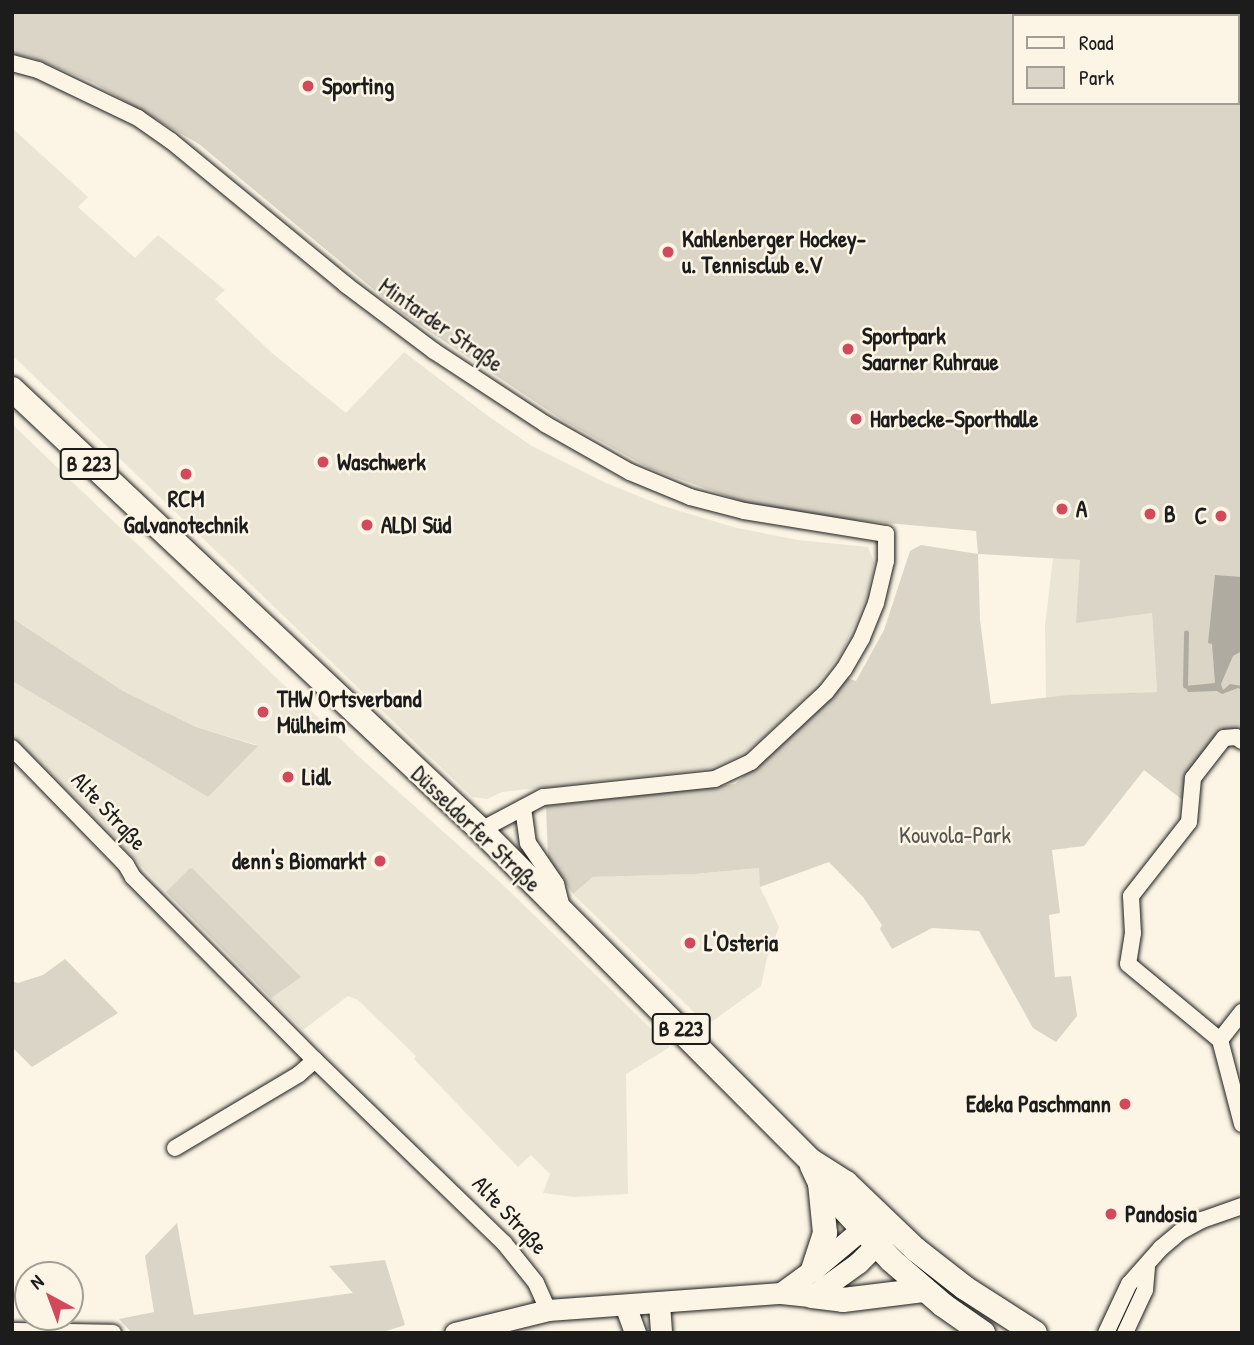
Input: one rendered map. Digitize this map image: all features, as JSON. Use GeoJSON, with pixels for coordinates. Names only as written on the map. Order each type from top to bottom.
{"type":"FeatureCollection","features":[{"type":"Feature","properties":{"kind":"main road","name":"Düsseldorfer Straße"},"geometry":{"type":"LineString","coordinates":[[12,390],[481,830],[810,1160],[846,1183],[878,1229]]}},
{"type":"Feature","properties":{"kind":"main road","name":"Düsseldorfer Straße"},"geometry":{"type":"LineString","coordinates":[[810,1160],[820,1183],[878,1229]]}},
{"type":"Feature","properties":{"kind":"main road"},"geometry":{"type":"LineString","coordinates":[[813,1270],[825,1233],[820,1183]]}},
{"type":"Feature","properties":{"kind":"main road"},"geometry":{"type":"LineString","coordinates":[[781,1293],[878,1229]]}},
{"type":"Feature","properties":{"kind":"main road"},"geometry":{"type":"LineString","coordinates":[[812,1296],[852,1268],[878,1229]]}},
{"type":"Feature","properties":{"kind":"main road","name":"B 223"},"geometry":{"type":"LineString","coordinates":[[878,1229],[925,1290],[983,1333]]}},
{"type":"Feature","properties":{"kind":"main road","name":"B 223"},"geometry":{"type":"LineString","coordinates":[[878,1229],[1035,1333]]}},
{"type":"Feature","properties":{"kind":"main road"},"geometry":{"type":"LineString","coordinates":[[455,1333],[548,1310],[781,1293],[844,1300],[925,1290]]}},
{"type":"Feature","properties":{"kind":"main road"},"geometry":{"type":"LineString","coordinates":[[659,1303],[661,1333]]}},
{"type":"Feature","properties":{"kind":"main road"},"geometry":{"type":"LineString","coordinates":[[625,1305],[635,1333]]}},
{"type":"Feature","properties":{"kind":"street","name":"Mintarder Straße"},"geometry":{"type":"LineString","coordinates":[[12,63],[61,80],[138,118],[171,141],[346,285],[434,351],[545,424],[630,472],[690,497],[744,511],[886,534],[886,561],[876,603],[862,638],[844,669],[826,692],[751,762],[715,779],[543,797],[523,808]]}},
{"type":"Feature","properties":{"kind":"street"},"geometry":{"type":"LineString","coordinates":[[1242,741],[1236,737],[1224,738],[1193,778],[1189,822],[1130,896],[1133,933],[1128,964],[1220,1040],[1242,1124]]}},
{"type":"Feature","properties":{"kind":"street","name":"Alte Straße"},"geometry":{"type":"LineString","coordinates":[[12,748],[126,865],[133,877],[315,1060],[504,1242],[536,1283],[548,1310]]}},
{"type":"Feature","properties":{"kind":"street"},"geometry":{"type":"LineString","coordinates":[[481,830],[523,808],[528,843],[556,884],[564,915]]}},
{"type":"Feature","properties":{"kind":"street"},"geometry":{"type":"LineString","coordinates":[[1220,1040],[1242,1012]]}},
{"type":"Feature","properties":{"kind":"street"},"geometry":{"type":"LineString","coordinates":[[175,1148],[299,1074],[315,1060]]}},
{"type":"Feature","properties":{"kind":"street"},"geometry":{"type":"LineString","coordinates":[[1106,1333],[1129,1284],[1147,1267],[1161,1248],[1180,1232],[1242,1206]]}},
{"type":"Feature","properties":{"kind":"street"},"geometry":{"type":"LineString","coordinates":[[1125,1333],[1145,1290],[1147,1267]]}},
{"type":"Feature","properties":{"kind":"street"},"geometry":{"type":"LineString","coordinates":[[12,1331],[114,1333]]}},
{"type":"Feature","properties":{"kind":"shaded area"},"geometry":{"type":"Polygon","coordinates":[[[1107,12],[1242,12],[1242,46],[1240,14],[1107,12]]]}},
{"type":"Feature","properties":{"kind":"shaded area"},"geometry":{"type":"Polygon","coordinates":[[[12,128],[88,197],[78,207],[135,258],[158,235],[225,290],[215,299],[272,353],[346,413],[404,352],[532,446],[606,483],[663,506],[737,528],[798,540],[868,547],[874,562],[867,596],[842,652],[809,693],[759,742],[733,759],[708,769],[502,792],[487,799],[472,797],[12,355],[12,128]]]}},
{"type":"Feature","properties":{"kind":"shaded area"},"geometry":{"type":"Polygon","coordinates":[[[12,424],[356,754],[501,883],[670,1047],[626,1074],[628,1194],[574,1197],[543,1193],[550,1174],[531,1155],[518,1167],[414,1059],[416,1056],[358,1000],[348,996],[303,1030],[12,735],[12,681],[208,797],[257,745],[196,727],[123,691],[12,618],[12,424]]]}},
{"type":"Feature","properties":{"kind":"shaded area"},"geometry":{"type":"Polygon","coordinates":[[[1053,558],[1080,560],[1152,613],[1157,692],[1046,698],[1045,626],[1053,558]]]}},
{"type":"Feature","properties":{"kind":"shaded area"},"geometry":{"type":"Polygon","coordinates":[[[1215,575],[1242,577],[1242,651],[1233,656],[1221,684],[1223,690],[1230,684],[1242,686],[1242,690],[1238,688],[1222,694],[1217,691],[1188,692],[1185,686],[1215,683],[1212,644],[1208,643],[1215,575]]]}},
{"type":"Feature","properties":{"kind":"shaded area"},"geometry":{"type":"Polygon","coordinates":[[[760,868],[760,887],[779,927],[767,958],[761,986],[707,1025],[573,894],[593,877],[695,874],[760,868]]]}},
{"type":"Feature","properties":{"kind":"green space","name":"Sportpark Saarner Ruhraue"},"geometry":{"type":"Polygon","coordinates":[[[12,12],[1242,12],[1242,730],[1222,733],[1187,800],[1180,798],[1144,770],[1084,846],[1052,850],[1060,913],[1049,915],[1055,977],[1071,976],[1077,1016],[1056,1042],[1033,1028],[979,931],[932,928],[892,949],[880,929],[882,925],[863,897],[829,862],[760,887],[759,868],[695,874],[593,877],[573,894],[548,857],[546,806],[735,784],[828,700],[847,678],[856,681],[884,630],[910,551],[921,545],[978,554],[976,531],[799,515],[757,507],[649,468],[564,421],[402,313],[199,144],[94,83],[36,59],[12,53],[12,12]],[[978,554],[980,620],[991,704],[1068,695],[1157,692],[1152,613],[1076,623],[1080,560],[978,554]]]}},
{"type":"Feature","properties":{"kind":"green space"},"geometry":{"type":"Polygon","coordinates":[[[12,618],[123,691],[196,727],[258,746],[208,797],[12,681],[12,618]]]}},
{"type":"Feature","properties":{"kind":"green space"},"geometry":{"type":"Polygon","coordinates":[[[190,868],[301,977],[271,998],[166,892],[190,868]]]}},
{"type":"Feature","properties":{"kind":"green space"},"geometry":{"type":"Polygon","coordinates":[[[65,959],[118,1013],[32,1067],[12,1047],[12,981],[18,983],[43,975],[65,959]]]}},
{"type":"Feature","properties":{"kind":"green space"},"geometry":{"type":"Polygon","coordinates":[[[177,1223],[194,1315],[353,1293],[329,1266],[385,1260],[405,1325],[380,1333],[132,1333],[119,1319],[154,1312],[145,1256],[177,1223]]]}},
{"type":"Feature","properties":{"kind":"waterway"},"geometry":{"type":"LineString","coordinates":[[1185,686],[1186,633]]}},
{"type":"Feature","properties":{"kind":"place","name":"Sporting"},"geometry":{"type":"Point","coordinates":[308,86]}},
{"type":"Feature","properties":{"kind":"place","name":"Kahlenberger Hockey- u. Tennisclub e.V"},"geometry":{"type":"Point","coordinates":[668,252]}},
{"type":"Feature","properties":{"kind":"place","name":"Sportpark Saarner Ruhraue"},"geometry":{"type":"Point","coordinates":[848,349]}},
{"type":"Feature","properties":{"kind":"place","name":"Harbecke-Sporthalle"},"geometry":{"type":"Point","coordinates":[856,419]}},
{"type":"Feature","properties":{"kind":"place","name":"Waschwerk"},"geometry":{"type":"Point","coordinates":[323,462]}},
{"type":"Feature","properties":{"kind":"place","name":"RCM Galvanotechnik"},"geometry":{"type":"Point","coordinates":[186,474]}},
{"type":"Feature","properties":{"kind":"place","name":"A"},"geometry":{"type":"Point","coordinates":[1062,509]}},
{"type":"Feature","properties":{"kind":"place","name":"B"},"geometry":{"type":"Point","coordinates":[1150,514]}},
{"type":"Feature","properties":{"kind":"place","name":"C"},"geometry":{"type":"Point","coordinates":[1221,516]}},
{"type":"Feature","properties":{"kind":"place","name":"ALDI Süd"},"geometry":{"type":"Point","coordinates":[367,525]}},
{"type":"Feature","properties":{"kind":"place","name":"THW Ortsverband Mülheim"},"geometry":{"type":"Point","coordinates":[263,712]}},
{"type":"Feature","properties":{"kind":"place","name":"Lidl"},"geometry":{"type":"Point","coordinates":[288,777]}},
{"type":"Feature","properties":{"kind":"place","name":"denn's Biomarkt"},"geometry":{"type":"Point","coordinates":[380,861]}},
{"type":"Feature","properties":{"kind":"place","name":"L'Osteria"},"geometry":{"type":"Point","coordinates":[690,943]}},
{"type":"Feature","properties":{"kind":"place","name":"Edeka Paschmann"},"geometry":{"type":"Point","coordinates":[1125,1104]}},
{"type":"Feature","properties":{"kind":"place","name":"Pandosia"},"geometry":{"type":"Point","coordinates":[1111,1214]}},
{"type":"Feature","properties":{"kind":"park label","name":"Kouvola-Park"},"geometry":{"type":"Point","coordinates":[955,835]}}]}
